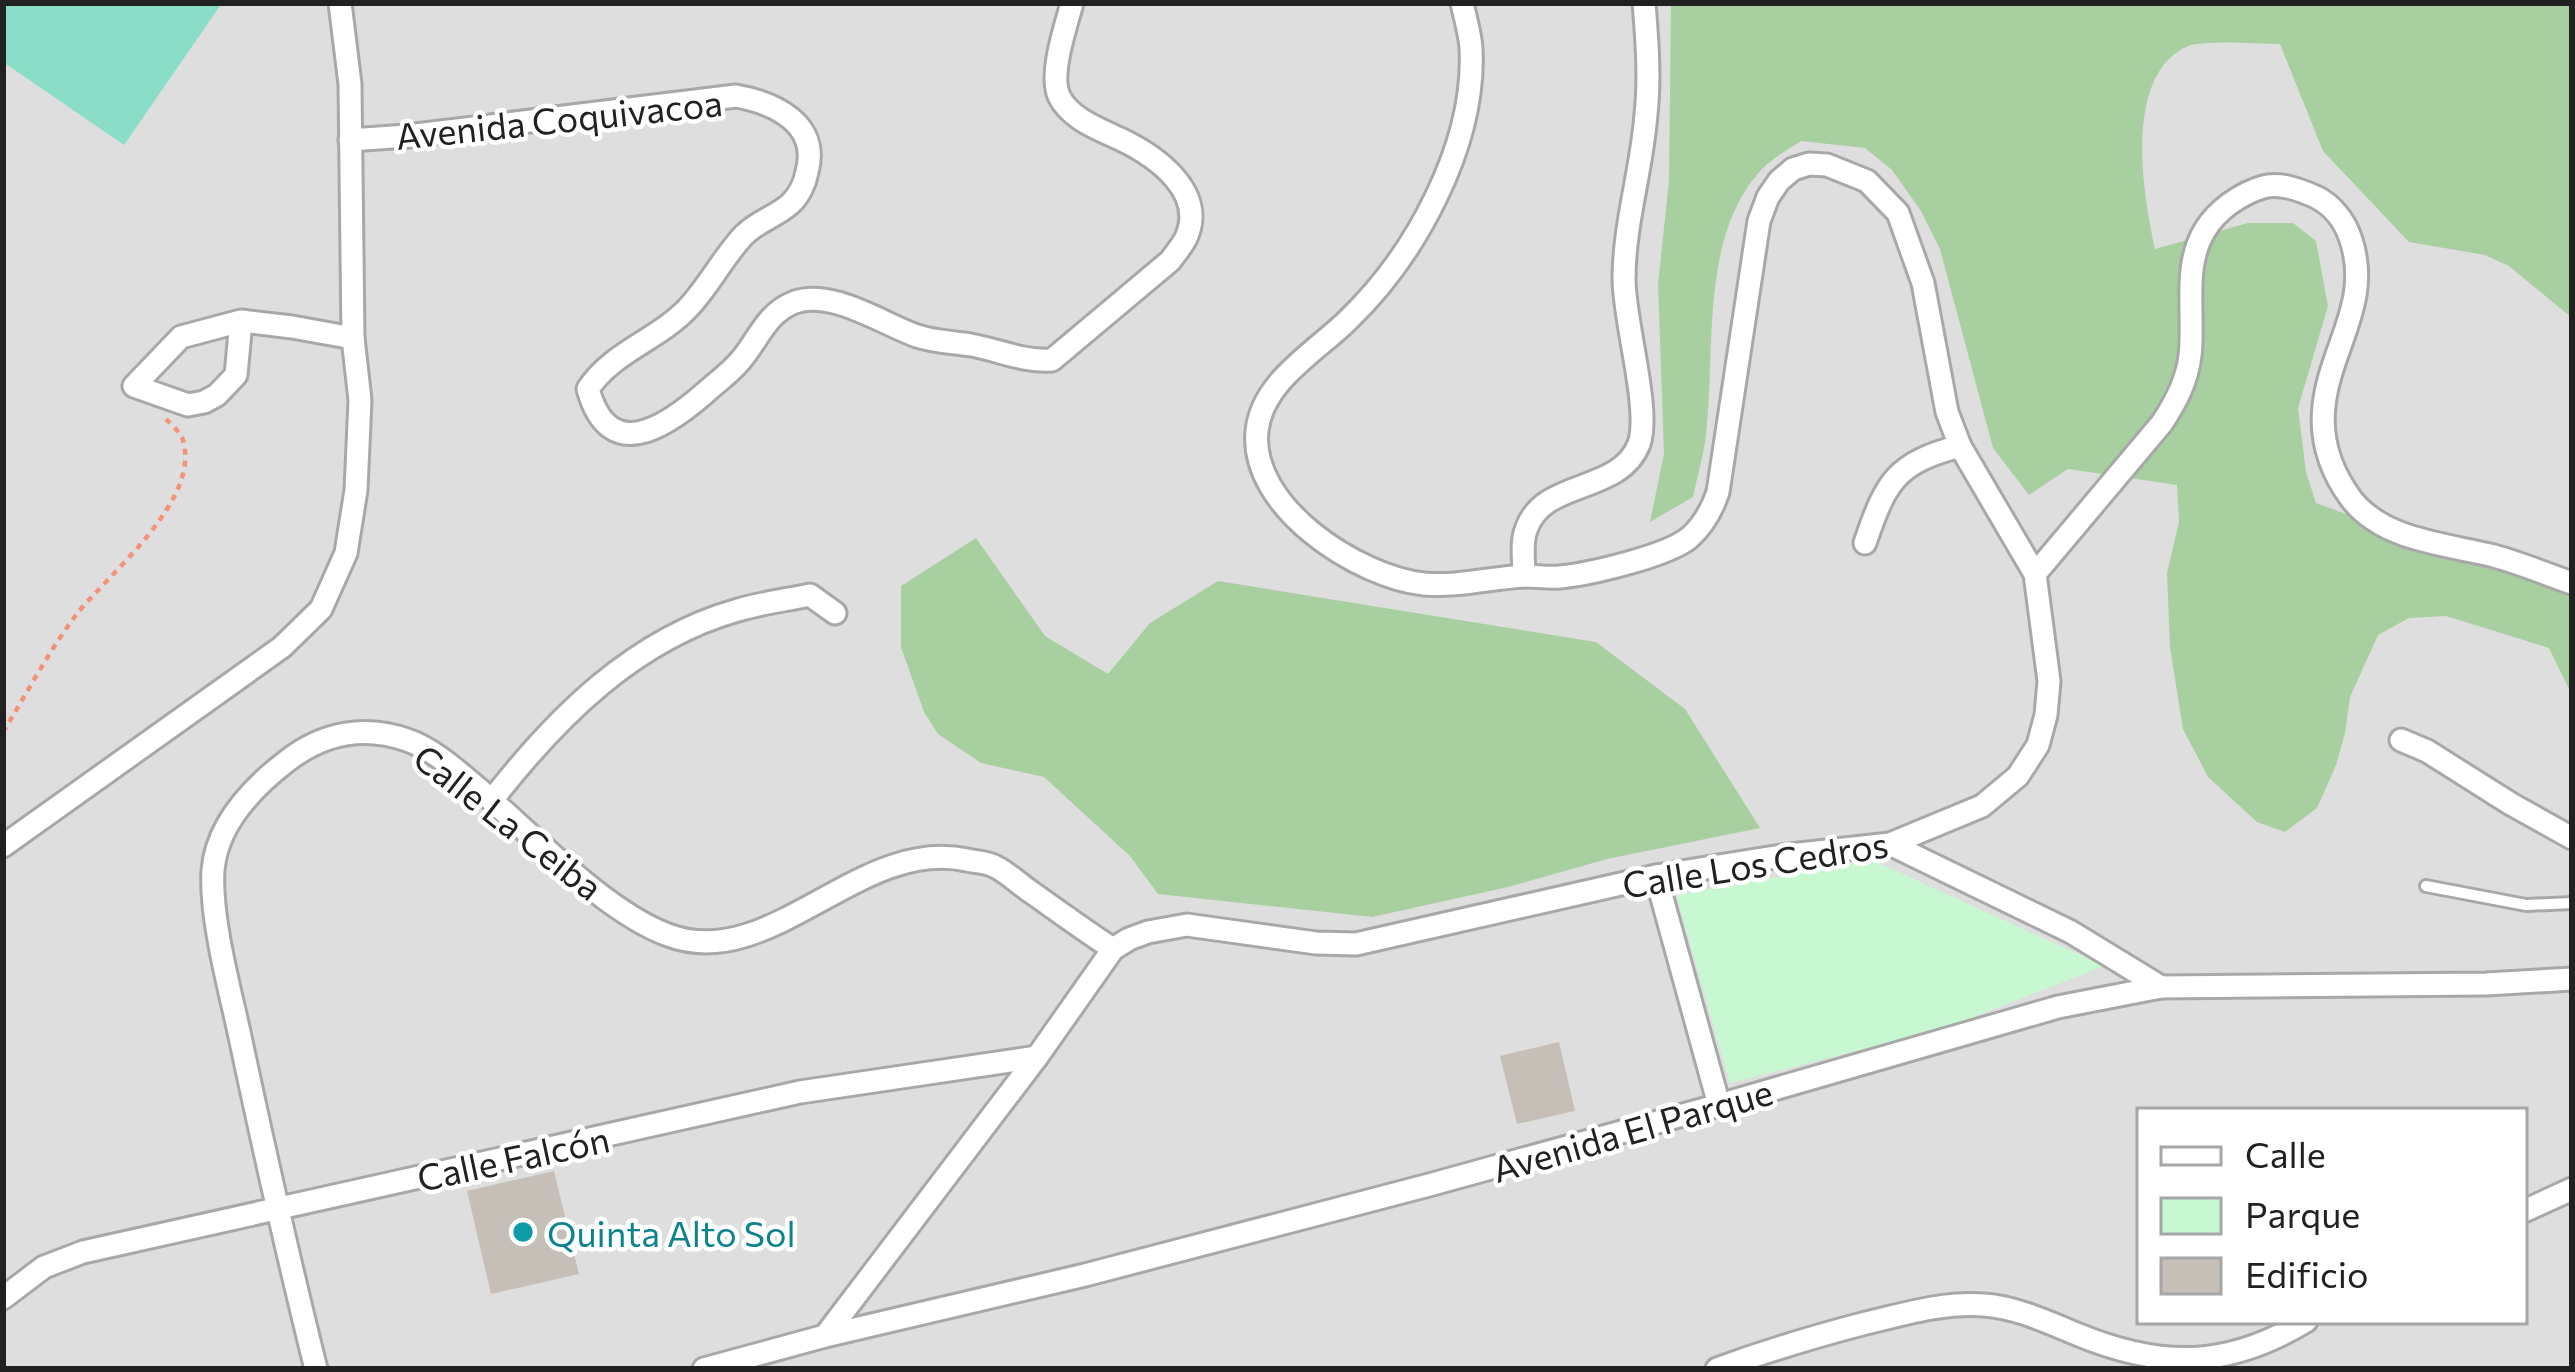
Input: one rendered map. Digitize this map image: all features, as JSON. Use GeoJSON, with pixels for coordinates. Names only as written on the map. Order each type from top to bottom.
{"type":"FeatureCollection","features":[{"type":"Feature","properties":{"kind":"street"},"geometry":{"type":"LineString","coordinates":[[3,846],[283,647],[322,609],[346,554],[356,490],[360,400],[353,338],[350,84],[340,3]]}},
{"type":"Feature","properties":{"kind":"street","name":"Avenida Coquivacoa"},"geometry":{"type":"LineString","coordinates":[[350,140],[736,96],[787,113],[805,133],[810,160],[805,182],[791,203],[744,235],[686,310],[601,369],[588,388],[594,410],[612,430],[638,434],[664,425],[740,362],[777,311],[801,300],[850,307],[945,343],[1032,361],[1052,360],[1170,261],[1185,240],[1192,211],[1181,185],[1166,168],[1123,140],[1095,129],[1059,96],[1056,73],[1072,3]]}},
{"type":"Feature","properties":{"kind":"street","name":"Calle Los Cedros"},"geometry":{"type":"LineString","coordinates":[[1114,949],[1148,932],[1187,925],[1316,944],[1356,944],[1656,876],[1890,844],[1982,806],[2018,776],[2038,745],[2049,681],[2035,574],[1960,446],[1947,412],[1923,283],[1898,213],[1867,181],[1827,165],[1809,164],[1793,170],[1768,197],[1759,221],[1723,470],[1712,510],[1701,526],[1674,547],[1595,572],[1420,584],[1339,552],[1284,508],[1259,455],[1256,434],[1262,409],[1279,382],[1377,290],[1408,250],[1430,207],[1454,152],[1467,101],[1471,47],[1462,3]]}},
{"type":"Feature","properties":{"kind":"street"},"geometry":{"type":"LineString","coordinates":[[1524,576],[1525,532],[1538,508],[1555,496],[1604,477],[1624,464],[1638,446],[1641,403],[1624,278],[1647,113],[1644,3]]}},
{"type":"Feature","properties":{"kind":"street"},"geometry":{"type":"LineString","coordinates":[[2035,574],[2178,398],[2190,359],[2190,272],[2203,232],[2218,212],[2267,185],[2298,189],[2327,202],[2346,226],[2357,257],[2347,333],[2324,405],[2329,462],[2350,497],[2364,514],[2420,540],[2495,556],[2572,584]]}},
{"type":"Feature","properties":{"kind":"street"},"geometry":{"type":"LineString","coordinates":[[241,321],[236,375],[217,395],[188,405],[134,386],[182,337],[241,321],[353,338]]}},
{"type":"Feature","properties":{"kind":"street"},"geometry":{"type":"LineString","coordinates":[[1865,542],[1899,473],[1915,460],[1960,446]]}},
{"type":"Feature","properties":{"kind":"street"},"geometry":{"type":"LineString","coordinates":[[492,800],[560,719],[602,682],[674,637],[736,610],[810,595],[836,613]]}},
{"type":"Feature","properties":{"kind":"street","name":"Calle La Ceiba"},"geometry":{"type":"LineString","coordinates":[[316,1369],[220,947],[213,870],[222,833],[244,801],[302,750],[338,735],[367,730],[410,740],[453,767],[602,895],[670,937],[706,942],[744,937],[869,874],[916,859],[950,856],[994,866],[1114,949]]}},
{"type":"Feature","properties":{"kind":"street"},"geometry":{"type":"LineString","coordinates":[[2401,740],[2572,838]]}},
{"type":"Feature","properties":{"kind":"street"},"geometry":{"type":"LineString","coordinates":[[1890,844],[2071,932],[2161,987]]}},
{"type":"Feature","properties":{"kind":"street"},"geometry":{"type":"LineString","coordinates":[[1656,876],[1720,1105]]}},
{"type":"Feature","properties":{"kind":"street"},"geometry":{"type":"LineString","coordinates":[[825,1336],[1114,949]]}},
{"type":"Feature","properties":{"kind":"street","name":"Avenida El Parque"},"geometry":{"type":"LineString","coordinates":[[704,1369],[1430,1185],[2058,1006],[2161,987],[2572,979]]}},
{"type":"Feature","properties":{"kind":"street","name":"Calle Falcón"},"geometry":{"type":"LineString","coordinates":[[3,1298],[44,1268],[82,1252],[800,1092],[1037,1057]]}},
{"type":"Feature","properties":{"kind":"street"},"geometry":{"type":"LineString","coordinates":[[2527,1210],[2572,1190]]}},
{"type":"Feature","properties":{"kind":"street"},"geometry":{"type":"LineString","coordinates":[[1717,1369],[1820,1335],[1942,1306],[1987,1305],[2116,1350],[2156,1359],[2233,1355],[2301,1324]]}},
{"type":"Feature","properties":{"kind":"lane"},"geometry":{"type":"LineString","coordinates":[[2426,886],[2526,905],[2572,904]]}},
{"type":"Feature","properties":{"kind":"path"},"geometry":{"type":"LineString","coordinates":[[3,732],[77,614],[136,552],[173,498],[185,462],[182,436],[166,419]]}},
{"type":"Feature","properties":{"kind":"shaded area"},"geometry":{"type":"Polygon","coordinates":[[[3,3],[2572,3],[2572,1369],[3,1369],[3,3]]]}},
{"type":"Feature","properties":{"kind":"green space"},"geometry":{"type":"Polygon","coordinates":[[[7,3],[222,3],[124,145],[3,62],[7,3]]]}},
{"type":"Feature","properties":{"kind":"green space"},"geometry":{"type":"Polygon","coordinates":[[[1671,3],[2572,3],[2572,318],[2509,266],[2485,255],[2409,242],[2323,151],[2280,44],[2186,47],[2166,62],[2153,84],[2142,139],[2155,249],[2248,223],[2293,223],[2316,241],[2328,306],[2298,408],[2306,472],[2316,503],[2572,596],[2572,695],[2549,648],[2446,616],[2409,618],[2378,635],[2350,697],[2336,765],[2317,808],[2285,832],[2257,822],[2208,777],[2183,729],[2170,647],[2167,573],[2179,522],[2177,485],[2068,469],[2029,495],[1993,448],[1940,249],[1892,170],[1865,148],[1801,141],[1767,164],[1743,195],[1719,259],[1706,434],[1693,497],[1650,522],[1664,454],[1658,284],[1669,181],[1671,3]]]}},
{"type":"Feature","properties":{"kind":"green space"},"geometry":{"type":"Polygon","coordinates":[[[976,538],[1045,636],[1108,674],[1150,623],[1218,581],[1596,642],[1685,709],[1760,828],[1607,859],[1372,917],[1158,894],[1130,856],[1044,777],[981,763],[938,734],[924,712],[901,647],[901,586],[976,538]]]}},
{"type":"Feature","properties":{"kind":"green space"},"geometry":{"type":"Polygon","coordinates":[[[1872,860],[2104,966],[1948,1027],[1730,1083],[1676,895],[1872,860]]]}},
{"type":"Feature","properties":{"kind":"building"},"geometry":{"type":"Polygon","coordinates":[[[1559,1042],[1575,1111],[1517,1124],[1500,1056],[1559,1042]]]}},
{"type":"Feature","properties":{"kind":"building","name":"Quinta Alto Sol"},"geometry":{"type":"Polygon","coordinates":[[[554,1171],[579,1274],[491,1294],[467,1191],[554,1171]]]}},
{"type":"Feature","properties":{"kind":"place","name":"Quinta Alto Sol"},"geometry":{"type":"Point","coordinates":[523,1232]}}]}
